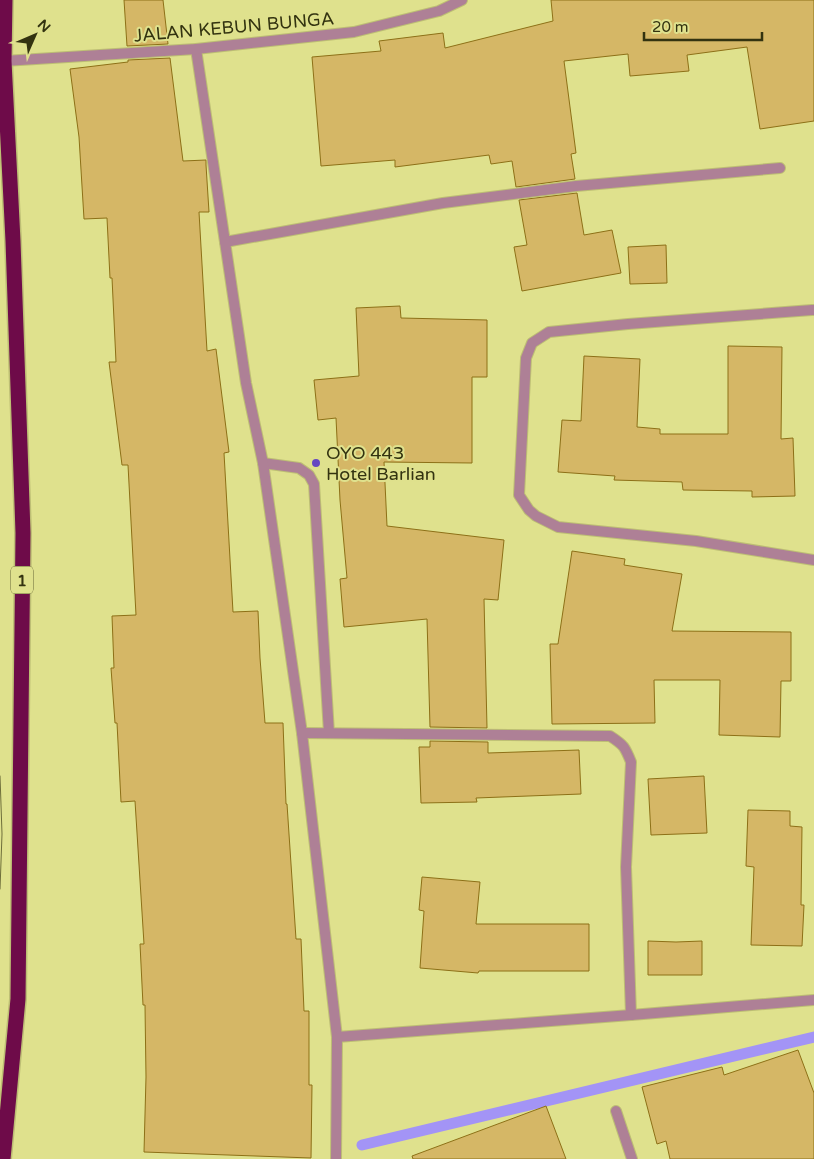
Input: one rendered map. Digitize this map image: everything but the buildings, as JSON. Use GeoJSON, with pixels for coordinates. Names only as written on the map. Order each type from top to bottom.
{"type":"FeatureCollection","features":[{"type":"Feature","properties":{"kind":"highway","name":"1"},"geometry":{"type":"LineString","coordinates":[[3,1159],[18,999],[23,543],[13,241],[4,61],[5,0]]}},
{"type":"Feature","properties":{"kind":"street","name":"JALAN KEBUN BUNGA"},"geometry":{"type":"LineString","coordinates":[[4,61],[196,49],[354,32],[439,12],[462,0]]}},
{"type":"Feature","properties":{"kind":"street"},"geometry":{"type":"LineString","coordinates":[[196,49],[246,383],[263,463],[302,733],[337,1037],[336,1159]]}},
{"type":"Feature","properties":{"kind":"street"},"geometry":{"type":"LineString","coordinates":[[225,242],[443,203],[576,186],[780,168]]}},
{"type":"Feature","properties":{"kind":"street"},"geometry":{"type":"LineString","coordinates":[[814,310],[549,332],[532,343],[526,358],[520,495],[529,510],[536,516],[558,527],[696,541],[814,560]]}},
{"type":"Feature","properties":{"kind":"street"},"geometry":{"type":"LineString","coordinates":[[263,463],[299,468],[308,475],[314,484],[329,733]]}},
{"type":"Feature","properties":{"kind":"street"},"geometry":{"type":"LineString","coordinates":[[302,733],[610,736],[621,743],[631,762],[626,867],[631,1015]]}},
{"type":"Feature","properties":{"kind":"street"},"geometry":{"type":"LineString","coordinates":[[337,1037],[814,1000]]}},
{"type":"Feature","properties":{"kind":"street"},"geometry":{"type":"LineString","coordinates":[[616,1111],[632,1159]]}},
{"type":"Feature","properties":{"kind":"waterway"},"geometry":{"type":"LineString","coordinates":[[362,1145],[814,1037]]}},
{"type":"Feature","properties":{"kind":"tram line"},"geometry":{"type":"LineString","coordinates":[[0,776],[2,834],[0,889]]}},
{"type":"Feature","properties":{"kind":"place","name":"OYO 443 Hotel Barlian"},"geometry":{"type":"Point","coordinates":[316,463]}}]}
